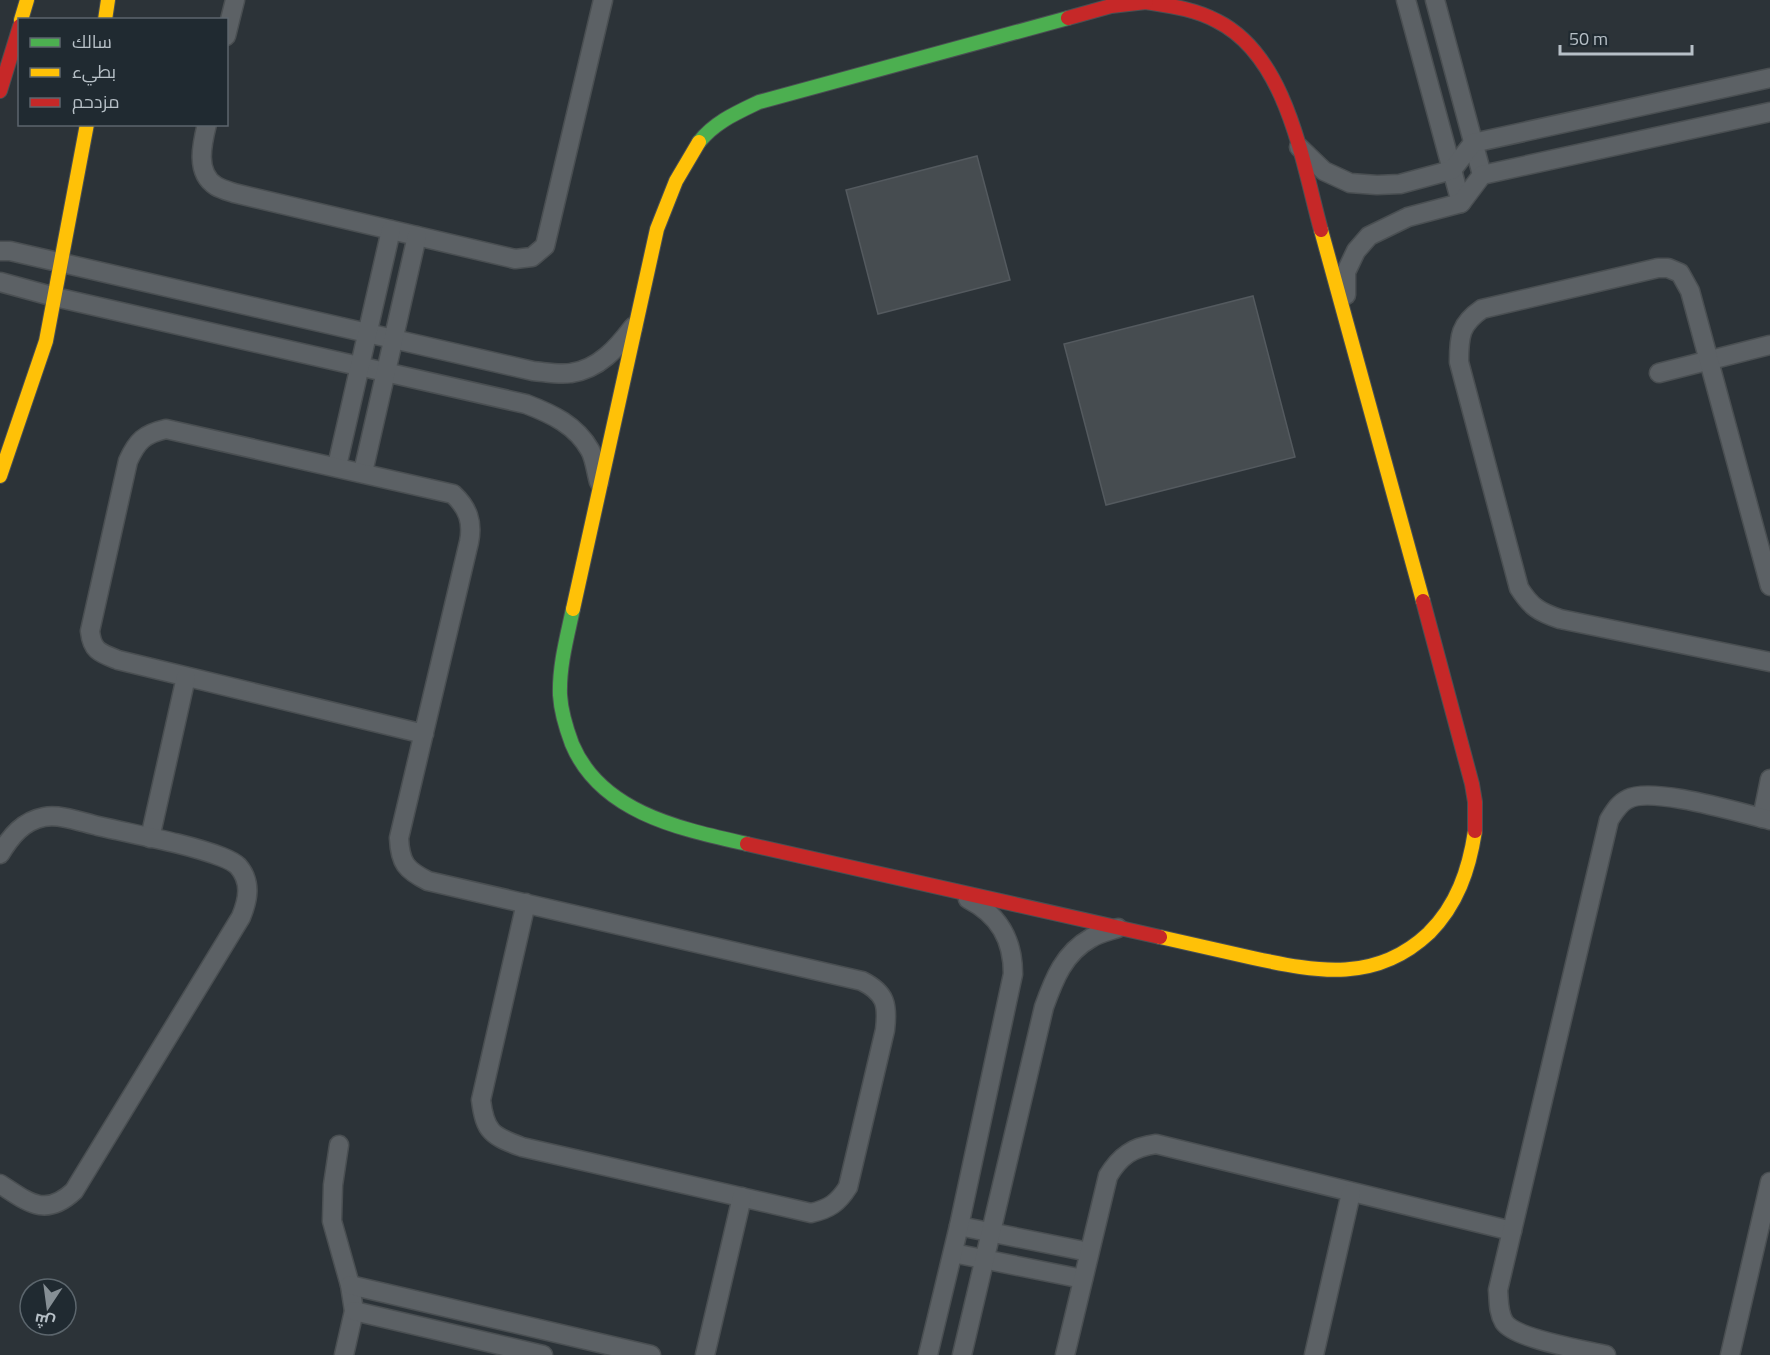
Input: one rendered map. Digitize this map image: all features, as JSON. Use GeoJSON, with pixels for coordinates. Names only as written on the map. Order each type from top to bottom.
{"type":"FeatureCollection","features":[{"type":"Feature","properties":{"kind":"street"},"geometry":{"type":"LineString","coordinates":[[22,18],[27,0]]}},
{"type":"Feature","properties":{"kind":"street"},"geometry":{"type":"LineString","coordinates":[[105,18],[108,0]]}},
{"type":"Feature","properties":{"kind":"street"},"geometry":{"type":"LineString","coordinates":[[228,28],[235,0]]}},
{"type":"Feature","properties":{"kind":"street"},"geometry":{"type":"LineString","coordinates":[[207,126],[202,147],[202,162],[205,175],[214,185],[234,193],[514,259],[532,257],[545,246],[603,0]]}},
{"type":"Feature","properties":{"kind":"street"},"geometry":{"type":"LineString","coordinates":[[1406,0],[1461,203]]}},
{"type":"Feature","properties":{"kind":"street"},"geometry":{"type":"LineString","coordinates":[[1435,0],[1482,175]]}},
{"type":"Feature","properties":{"kind":"street"},"geometry":{"type":"LineString","coordinates":[[1146,2],[1172,5],[1196,12],[1227,25],[1261,58],[1277,85],[1289,113],[1345,318],[1458,730],[1475,802],[1474,850],[1464,883],[1450,909],[1429,934],[1402,953],[1372,966],[1344,971],[1304,969],[689,831],[651,817],[621,802],[594,780],[579,757],[566,726],[561,697],[562,658],[657,229],[681,168],[709,131],[729,116],[759,102],[1111,6],[1146,2]]}},
{"type":"Feature","properties":{"kind":"street"},"geometry":{"type":"LineString","coordinates":[[0,92],[18,33]]}},
{"type":"Feature","properties":{"kind":"street"},"geometry":{"type":"LineString","coordinates":[[1298,146],[1324,171],[1350,183],[1400,184],[1452,170],[1473,143],[1770,78]]}},
{"type":"Feature","properties":{"kind":"street"},"geometry":{"type":"LineString","coordinates":[[1345,318],[1346,272],[1356,251],[1369,236],[1408,217],[1461,203],[1482,175],[1770,112]]}},
{"type":"Feature","properties":{"kind":"street"},"geometry":{"type":"LineString","coordinates":[[0,476],[46,341],[87,126]]}},
{"type":"Feature","properties":{"kind":"street"},"geometry":{"type":"LineString","coordinates":[[337,466],[391,230]]}},
{"type":"Feature","properties":{"kind":"street"},"geometry":{"type":"LineString","coordinates":[[363,472],[417,236]]}},
{"type":"Feature","properties":{"kind":"street"},"geometry":{"type":"LineString","coordinates":[[0,251],[10,251],[533,371],[570,374],[588,367],[618,347],[637,320]]}},
{"type":"Feature","properties":{"kind":"street"},"geometry":{"type":"LineString","coordinates":[[1770,585],[1690,291],[1680,273],[1668,268],[1658,268],[1482,309],[1469,318],[1459,341],[1459,362],[1520,588],[1528,602],[1543,613],[1560,619],[1770,662]]}},
{"type":"Feature","properties":{"kind":"street"},"geometry":{"type":"LineString","coordinates":[[0,282],[55,297],[526,404],[555,415],[575,430],[591,452],[600,487]]}},
{"type":"Feature","properties":{"kind":"street"},"geometry":{"type":"LineString","coordinates":[[1659,373],[1770,345]]}},
{"type":"Feature","properties":{"kind":"street"},"geometry":{"type":"LineString","coordinates":[[424,734],[118,660],[101,653],[92,644],[90,630],[128,461],[136,445],[144,437],[166,429],[453,494],[464,504],[472,529],[470,542],[424,734],[399,838],[399,850],[404,864],[414,874],[428,881],[526,903],[862,981],[875,988],[884,999],[887,1012],[885,1030],[848,1187],[842,1198],[824,1210],[811,1213],[522,1147],[493,1133],[484,1120],[481,1100],[526,903]]}},
{"type":"Feature","properties":{"kind":"street"},"geometry":{"type":"LineString","coordinates":[[150,838],[186,677]]}},
{"type":"Feature","properties":{"kind":"street"},"geometry":{"type":"LineString","coordinates":[[1606,1355],[1526,1336],[1505,1324],[1499,1307],[1498,1290],[1609,820],[1619,805],[1628,798],[1641,795],[1661,796],[1766,819],[1770,779]]}},
{"type":"Feature","properties":{"kind":"street"},"geometry":{"type":"LineString","coordinates":[[0,854],[10,837],[20,828],[45,817],[62,818],[223,857],[236,865],[242,873],[247,886],[248,900],[241,917],[74,1191],[63,1201],[47,1207],[30,1203],[0,1184]]}},
{"type":"Feature","properties":{"kind":"street"},"geometry":{"type":"LineString","coordinates":[[928,1355],[953,1253],[1013,974],[1010,942],[998,922],[982,907],[942,886]]}},
{"type":"Feature","properties":{"kind":"street"},"geometry":{"type":"LineString","coordinates":[[962,1355],[1044,1007],[1054,979],[1065,961],[1079,947],[1091,938],[1120,927]]}},
{"type":"Feature","properties":{"kind":"street"},"geometry":{"type":"LineString","coordinates":[[1065,1355],[1108,1176],[1117,1161],[1128,1152],[1142,1146],[1156,1144],[1512,1231]]}},
{"type":"Feature","properties":{"kind":"street"},"geometry":{"type":"LineString","coordinates":[[339,1145],[333,1185],[332,1221],[350,1285],[354,1311],[344,1355]]}},
{"type":"Feature","properties":{"kind":"street"},"geometry":{"type":"LineString","coordinates":[[1730,1355],[1770,1182]]}},
{"type":"Feature","properties":{"kind":"street"},"geometry":{"type":"LineString","coordinates":[[1314,1355],[1351,1193]]}},
{"type":"Feature","properties":{"kind":"street"},"geometry":{"type":"LineString","coordinates":[[705,1355],[742,1197]]}},
{"type":"Feature","properties":{"kind":"street"},"geometry":{"type":"LineString","coordinates":[[959,1226],[1089,1252]]}},
{"type":"Feature","properties":{"kind":"street"},"geometry":{"type":"LineString","coordinates":[[953,1253],[1083,1279]]}},
{"type":"Feature","properties":{"kind":"street"},"geometry":{"type":"LineString","coordinates":[[350,1285],[597,1349],[651,1355]]}},
{"type":"Feature","properties":{"kind":"street"},"geometry":{"type":"LineString","coordinates":[[354,1311],[543,1355]]}},
{"type":"Feature","properties":{"kind":"building"},"geometry":{"type":"Polygon","coordinates":[[[977,156],[1010,280],[878,314],[846,190],[977,156]]]}},
{"type":"Feature","properties":{"kind":"building"},"geometry":{"type":"Polygon","coordinates":[[[1253,296],[1295,457],[1106,505],[1064,344],[1253,296]]]}},
{"type":"Feature","properties":{"kind":"traffic: fast"},"geometry":{"type":"LineString","coordinates":[[699,142],[719,123],[759,102],[1068,18]]}},
{"type":"Feature","properties":{"kind":"traffic: fast"},"geometry":{"type":"LineString","coordinates":[[573,609],[562,662],[560,695],[572,744],[585,767],[602,787],[623,802],[646,814],[696,832],[747,844]]}},
{"type":"Feature","properties":{"kind":"traffic: slow"},"geometry":{"type":"LineString","coordinates":[[22,18],[27,0]]}},
{"type":"Feature","properties":{"kind":"traffic: slow"},"geometry":{"type":"LineString","coordinates":[[105,18],[108,0]]}},
{"type":"Feature","properties":{"kind":"traffic: slow"},"geometry":{"type":"LineString","coordinates":[[0,476],[46,341],[87,126]]}},
{"type":"Feature","properties":{"kind":"traffic: slow"},"geometry":{"type":"LineString","coordinates":[[573,609],[657,229],[676,181],[699,142]]}},
{"type":"Feature","properties":{"kind":"traffic: slow"},"geometry":{"type":"LineString","coordinates":[[1321,230],[1423,601]]}},
{"type":"Feature","properties":{"kind":"traffic: slow"},"geometry":{"type":"LineString","coordinates":[[1160,937],[1300,967],[1346,969],[1367,967],[1388,960],[1409,949],[1429,933],[1447,911],[1465,873],[1475,831]]}},
{"type":"Feature","properties":{"kind":"traffic: jam"},"geometry":{"type":"LineString","coordinates":[[1146,2],[1209,17],[1241,37],[1260,59],[1276,84],[1288,113],[1321,230]]}},
{"type":"Feature","properties":{"kind":"traffic: jam"},"geometry":{"type":"LineString","coordinates":[[1068,18],[1111,6],[1146,2]]}},
{"type":"Feature","properties":{"kind":"traffic: jam"},"geometry":{"type":"LineString","coordinates":[[0,91],[18,32]]}},
{"type":"Feature","properties":{"kind":"traffic: jam"},"geometry":{"type":"LineString","coordinates":[[1423,601],[1472,784],[1475,802],[1475,831]]}},
{"type":"Feature","properties":{"kind":"traffic: jam"},"geometry":{"type":"LineString","coordinates":[[747,844],[1160,937]]}}]}
